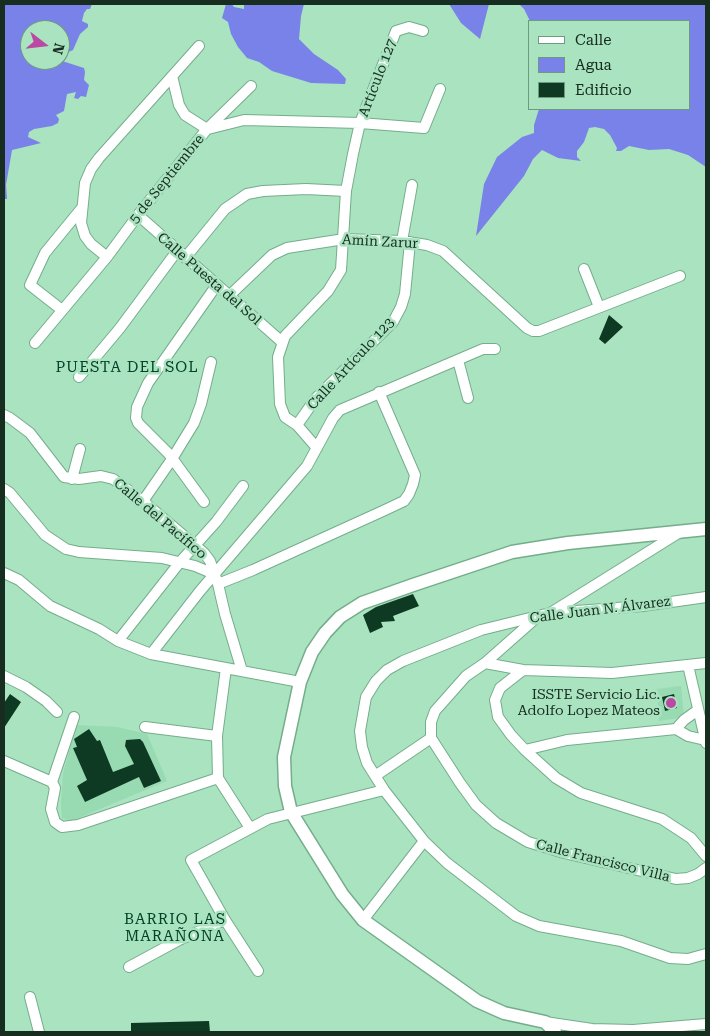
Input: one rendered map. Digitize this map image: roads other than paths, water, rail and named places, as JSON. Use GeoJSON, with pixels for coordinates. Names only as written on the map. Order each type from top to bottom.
{"type":"FeatureCollection","features":[{"type":"Feature","properties":{"kind":"street","name":"Artículo 127"},"geometry":{"type":"LineString","coordinates":[[360,123],[396,31],[409,27],[423,31]]}},
{"type":"Feature","properties":{"kind":"street"},"geometry":{"type":"LineString","coordinates":[[107,257],[91,244],[85,236],[81,223],[85,183],[91,169],[98,158],[199,46]]}},
{"type":"Feature","properties":{"kind":"street"},"geometry":{"type":"LineString","coordinates":[[172,76],[179,105],[185,115],[207,130],[251,86]]}},
{"type":"Feature","properties":{"kind":"street","name":"5 de Septiembre"},"geometry":{"type":"LineString","coordinates":[[35,342],[107,257],[138,215],[207,130],[244,120],[360,123],[424,128],[440,90]]}},
{"type":"Feature","properties":{"kind":"street"},"geometry":{"type":"LineString","coordinates":[[317,448],[296,425],[285,417],[280,404],[278,356],[285,336],[328,291],[341,270],[346,191],[360,123]]}},
{"type":"Feature","properties":{"kind":"street","name":"Calle Artículo 123"},"geometry":{"type":"LineString","coordinates":[[296,425],[316,398],[393,322],[401,307],[405,294],[406,242],[412,184]]}},
{"type":"Feature","properties":{"kind":"street"},"geometry":{"type":"LineString","coordinates":[[185,258],[225,210],[247,194],[263,191],[306,189],[346,191]]}},
{"type":"Feature","properties":{"kind":"street"},"geometry":{"type":"LineString","coordinates":[[62,310],[30,285],[45,253],[81,209]]}},
{"type":"Feature","properties":{"kind":"street","name":"Calle Puesta del Sol"},"geometry":{"type":"LineString","coordinates":[[138,215],[216,286],[282,342]]}},
{"type":"Feature","properties":{"kind":"street","name":"Amín Zarur"},"geometry":{"type":"LineString","coordinates":[[229,296],[272,256],[287,248],[344,239],[406,242],[427,245],[443,252],[527,328],[533,331],[539,331],[599,307]]}},
{"type":"Feature","properties":{"kind":"street"},"geometry":{"type":"LineString","coordinates":[[79,377],[120,328],[177,251]]}},
{"type":"Feature","properties":{"kind":"street"},"geometry":{"type":"LineString","coordinates":[[584,269],[599,307],[680,276]]}},
{"type":"Feature","properties":{"kind":"street"},"geometry":{"type":"LineString","coordinates":[[204,502],[171,456],[138,424],[136,418],[137,407],[148,383],[216,286]]}},
{"type":"Feature","properties":{"kind":"street"},"geometry":{"type":"LineString","coordinates":[[151,654],[214,574],[307,466],[333,418],[340,410],[378,392],[483,349],[495,349]]}},
{"type":"Feature","properties":{"kind":"street"},"geometry":{"type":"LineString","coordinates":[[458,360],[468,398]]}},
{"type":"Feature","properties":{"kind":"street"},"geometry":{"type":"LineString","coordinates":[[143,501],[194,423],[201,404],[211,362]]}},
{"type":"Feature","properties":{"kind":"street"},"geometry":{"type":"LineString","coordinates":[[218,584],[254,570],[404,500],[409,494],[414,484],[415,475],[378,392]]}},
{"type":"Feature","properties":{"kind":"street"},"geometry":{"type":"LineString","coordinates":[[4,415],[30,433],[64,477],[72,479],[80,449]]}},
{"type":"Feature","properties":{"kind":"street","name":"Calle del Pacífico"},"geometry":{"type":"LineString","coordinates":[[72,479],[108,477],[113,479],[143,501],[195,545],[210,561],[242,671]]}},
{"type":"Feature","properties":{"kind":"street"},"geometry":{"type":"LineString","coordinates":[[118,641],[180,562],[216,522],[243,486]]}},
{"type":"Feature","properties":{"kind":"street"},"geometry":{"type":"LineString","coordinates":[[4,489],[10,493],[45,535],[66,549],[79,552],[162,558],[214,574]]}},
{"type":"Feature","properties":{"kind":"street"},"geometry":{"type":"LineString","coordinates":[[706,529],[568,543],[512,552],[362,604],[340,617],[325,633],[312,652],[300,682],[284,756],[285,786],[291,812],[342,894],[363,920],[477,1001],[504,1013],[545,1022],[592,1029],[633,1030],[706,1024]]}},
{"type":"Feature","properties":{"kind":"street"},"geometry":{"type":"LineString","coordinates":[[550,613],[681,531]]}},
{"type":"Feature","properties":{"kind":"street"},"geometry":{"type":"LineString","coordinates":[[4,573],[19,580],[50,606],[99,629],[118,641],[151,654],[300,682]]}},
{"type":"Feature","properties":{"kind":"street","name":"Calle Juan N. Álvarez"},"geometry":{"type":"LineString","coordinates":[[706,596],[643,606],[550,613],[481,630],[455,640],[403,661],[388,670],[376,681],[366,697],[360,731],[367,763],[384,790],[424,841],[447,863],[516,916],[540,926],[621,941],[670,958],[688,959],[706,954]]}},
{"type":"Feature","properties":{"kind":"street"},"geometry":{"type":"LineString","coordinates":[[375,776],[431,738],[430,722],[435,711],[466,676],[485,663],[538,616]]}},
{"type":"Feature","properties":{"kind":"street"},"geometry":{"type":"LineString","coordinates":[[485,663],[523,670],[612,673],[706,663]]}},
{"type":"Feature","properties":{"kind":"street"},"geometry":{"type":"LineString","coordinates":[[688,665],[706,742]]}},
{"type":"Feature","properties":{"kind":"street"},"geometry":{"type":"LineString","coordinates":[[226,668],[217,736],[218,778],[250,828]]}},
{"type":"Feature","properties":{"kind":"street"},"geometry":{"type":"LineString","coordinates":[[523,670],[500,688],[495,700],[498,717],[525,750],[556,778],[580,793],[662,819],[691,838],[706,856]]}},
{"type":"Feature","properties":{"kind":"street"},"geometry":{"type":"LineString","coordinates":[[4,676],[26,687],[46,701],[57,712]]}},
{"type":"Feature","properties":{"kind":"street"},"geometry":{"type":"LineString","coordinates":[[676,729],[684,720],[698,710]]}},
{"type":"Feature","properties":{"kind":"street"},"geometry":{"type":"LineString","coordinates":[[52,782],[74,717]]}},
{"type":"Feature","properties":{"kind":"street"},"geometry":{"type":"LineString","coordinates":[[145,727],[217,736]]}},
{"type":"Feature","properties":{"kind":"street"},"geometry":{"type":"LineString","coordinates":[[525,750],[568,740],[676,729],[688,736],[706,742]]}},
{"type":"Feature","properties":{"kind":"street","name":"Calle Francisco Villa"},"geometry":{"type":"LineString","coordinates":[[431,738],[476,804],[496,823],[528,842],[564,853],[676,879],[688,878],[706,868]]}},
{"type":"Feature","properties":{"kind":"street"},"geometry":{"type":"LineString","coordinates":[[4,761],[52,782],[55,788],[51,810],[54,822],[62,827],[71,826],[218,778]]}},
{"type":"Feature","properties":{"kind":"street"},"geometry":{"type":"LineString","coordinates":[[258,971],[225,920],[191,860],[268,819],[384,790]]}},
{"type":"Feature","properties":{"kind":"street"},"geometry":{"type":"LineString","coordinates":[[363,920],[424,841]]}},
{"type":"Feature","properties":{"kind":"street"},"geometry":{"type":"LineString","coordinates":[[129,967],[179,940],[225,920]]}},
{"type":"Feature","properties":{"kind":"street"},"geometry":{"type":"LineString","coordinates":[[30,996],[39,1032]]}},
{"type":"Feature","properties":{"kind":"street"},"geometry":{"type":"LineString","coordinates":[[545,1022],[555,1032]]}},
{"type":"Feature","properties":{"kind":"water"},"geometry":{"type":"Polygon","coordinates":[[[4,4],[92,4],[90,9],[87,9],[84,13],[82,21],[88,24],[88,27],[80,34],[73,50],[70,51],[70,20],[20,20],[20,70],[70,70],[70,64],[84,68],[84,80],[89,85],[86,97],[74,98],[76,92],[67,94],[64,111],[56,115],[59,119],[58,123],[29,132],[28,137],[41,143],[12,150],[6,185],[7,199],[4,199],[4,4]]]}},
{"type":"Feature","properties":{"kind":"water"},"geometry":{"type":"Polygon","coordinates":[[[226,4],[232,4],[234,7],[244,9],[244,4],[304,4],[299,39],[314,54],[338,70],[346,79],[345,84],[311,83],[272,71],[259,62],[247,58],[231,34],[228,22],[222,18],[226,4]]]}},
{"type":"Feature","properties":{"kind":"water"},"geometry":{"type":"Polygon","coordinates":[[[449,4],[489,4],[480,39],[461,23],[449,4]]]}},
{"type":"Feature","properties":{"kind":"water"},"geometry":{"type":"Polygon","coordinates":[[[519,4],[706,4],[706,167],[688,155],[669,149],[649,150],[629,146],[621,151],[616,151],[617,148],[610,135],[604,129],[589,128],[584,142],[577,151],[577,157],[581,161],[558,158],[542,150],[533,159],[524,176],[476,236],[484,184],[497,157],[522,137],[534,133],[534,125],[539,110],[690,110],[690,20],[530,20],[519,4]]]}},
{"type":"Feature","properties":{"kind":"place","name":"ISSTE Servicio Lic. Adolfo Lopez Mateos"},"geometry":{"type":"Point","coordinates":[671,703]}},
{"type":"Feature","properties":{"kind":"district","name":"PUESTA DEL SOL"},"geometry":{"type":"Point","coordinates":[127,368]}},
{"type":"Feature","properties":{"kind":"district","name":"BARRIO LAS MARAÑONA"},"geometry":{"type":"Point","coordinates":[175,928]}}]}
